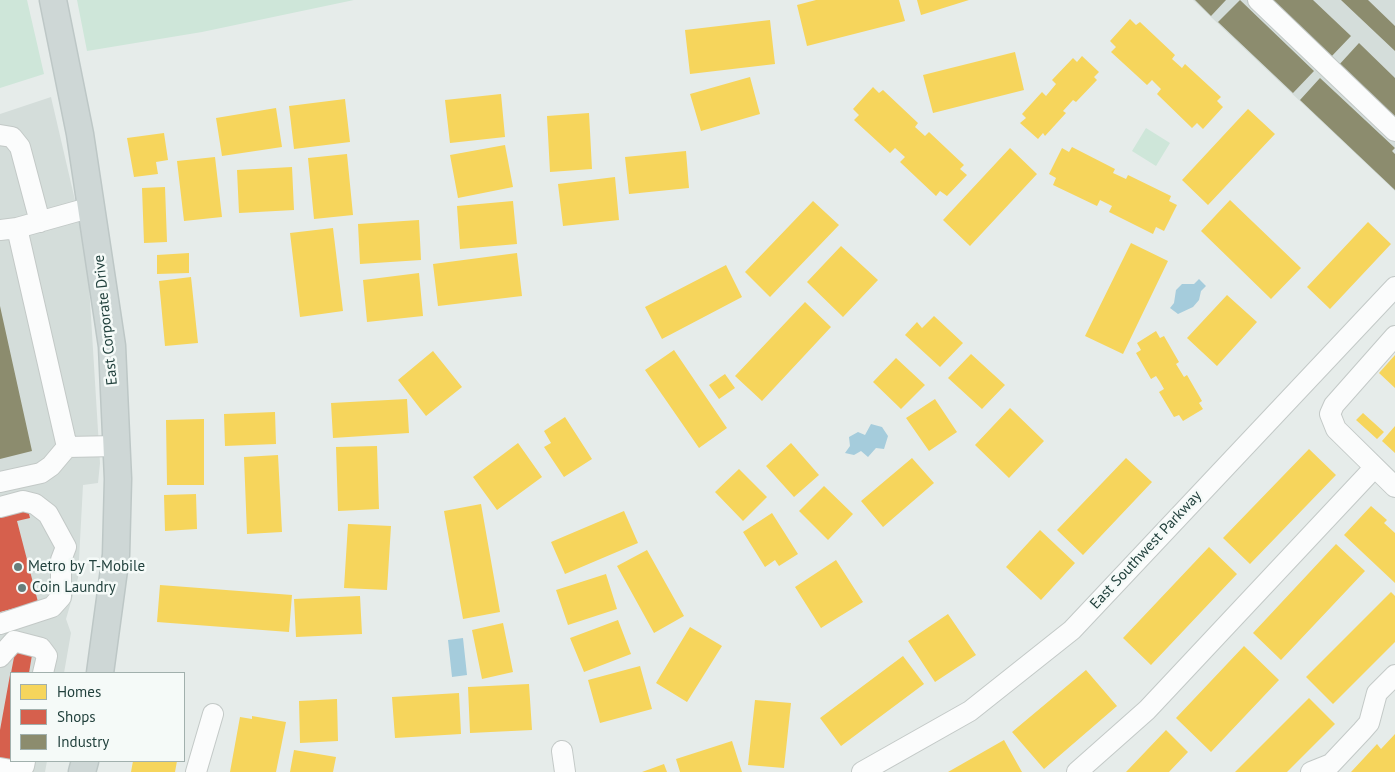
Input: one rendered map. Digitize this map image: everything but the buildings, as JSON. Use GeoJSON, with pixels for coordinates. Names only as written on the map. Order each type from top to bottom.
{"type":"FeatureCollection","features":[{"type":"Feature","properties":{"kind":"main road","name":"East Corporate Drive"},"geometry":{"type":"LineString","coordinates":[[53,0],[72,86],[112,346],[118,479],[116,555],[100,672]]}},
{"type":"Feature","properties":{"kind":"street"},"geometry":{"type":"LineString","coordinates":[[1258,0],[1395,131]]}},
{"type":"Feature","properties":{"kind":"street"},"geometry":{"type":"LineString","coordinates":[[0,135],[12,137],[20,147],[40,222]]}},
{"type":"Feature","properties":{"kind":"street"},"geometry":{"type":"LineString","coordinates":[[67,447],[9,229],[92,207]]}},
{"type":"Feature","properties":{"kind":"street","name":"East Southwest Parkway"},"geometry":{"type":"LineString","coordinates":[[862,772],[970,712],[1072,630],[1395,287]]}},
{"type":"Feature","properties":{"kind":"street"},"geometry":{"type":"LineString","coordinates":[[1395,336],[1334,405],[1330,414],[1336,429],[1395,487]]}},
{"type":"Feature","properties":{"kind":"street"},"geometry":{"type":"LineString","coordinates":[[0,482],[41,473],[51,466],[67,447],[117,446]]}},
{"type":"Feature","properties":{"kind":"street"},"geometry":{"type":"LineString","coordinates":[[1077,772],[1147,710],[1374,468]]}},
{"type":"Feature","properties":{"kind":"street"},"geometry":{"type":"LineString","coordinates":[[0,507],[23,501],[35,504],[48,514],[66,547],[62,560],[60,597],[52,607],[0,624]]}},
{"type":"Feature","properties":{"kind":"street"},"geometry":{"type":"LineString","coordinates":[[0,657],[14,642],[41,648],[47,656],[43,672]]}},
{"type":"Feature","properties":{"kind":"street"},"geometry":{"type":"LineString","coordinates":[[1311,772],[1331,764],[1362,731],[1369,722],[1377,693],[1395,675]]}},
{"type":"Feature","properties":{"kind":"street"},"geometry":{"type":"LineString","coordinates":[[196,772],[213,714]]}},
{"type":"Feature","properties":{"kind":"street"},"geometry":{"type":"LineString","coordinates":[[562,751],[565,772]]}},
{"type":"Feature","properties":{"kind":"street"},"geometry":{"type":"LineString","coordinates":[[0,768],[17,771],[24,766],[25,762]]}},
{"type":"Feature","properties":{"kind":"shaded area"},"geometry":{"type":"Polygon","coordinates":[[[1193,0],[1395,0],[1395,191],[1193,0]]]}},
{"type":"Feature","properties":{"kind":"shaded area"},"geometry":{"type":"Polygon","coordinates":[[[51,97],[87,252],[100,463],[98,483],[83,485],[78,578],[66,619],[71,633],[64,672],[10,672],[10,762],[47,762],[45,772],[0,772],[0,114],[51,97]]]}},
{"type":"Feature","properties":{"kind":"green space"},"geometry":{"type":"Polygon","coordinates":[[[0,0],[27,0],[44,74],[0,88],[0,0]]]}},
{"type":"Feature","properties":{"kind":"green space"},"geometry":{"type":"Polygon","coordinates":[[[77,0],[354,0],[202,32],[87,51],[77,0]]]}},
{"type":"Feature","properties":{"kind":"green space"},"geometry":{"type":"Polygon","coordinates":[[[1146,128],[1170,143],[1156,166],[1132,151],[1146,128]]]}},
{"type":"Feature","properties":{"kind":"water"},"geometry":{"type":"Polygon","coordinates":[[[1199,279],[1206,286],[1201,291],[1199,300],[1193,307],[1178,314],[1170,308],[1174,303],[1176,290],[1182,284],[1194,284],[1199,279]]]}},
{"type":"Feature","properties":{"kind":"water"},"geometry":{"type":"Polygon","coordinates":[[[871,424],[882,427],[888,436],[884,449],[876,448],[868,457],[861,451],[854,455],[845,453],[850,446],[849,437],[858,432],[865,435],[871,424]]]}},
{"type":"Feature","properties":{"kind":"water"},"geometry":{"type":"Polygon","coordinates":[[[463,638],[467,675],[452,677],[448,640],[463,638]]]}},
{"type":"Feature","properties":{"kind":"place","name":"Metro by T-Mobile"},"geometry":{"type":"Point","coordinates":[18,567]}},
{"type":"Feature","properties":{"kind":"place","name":"Coin Laundry"},"geometry":{"type":"Point","coordinates":[22,588]}}]}
